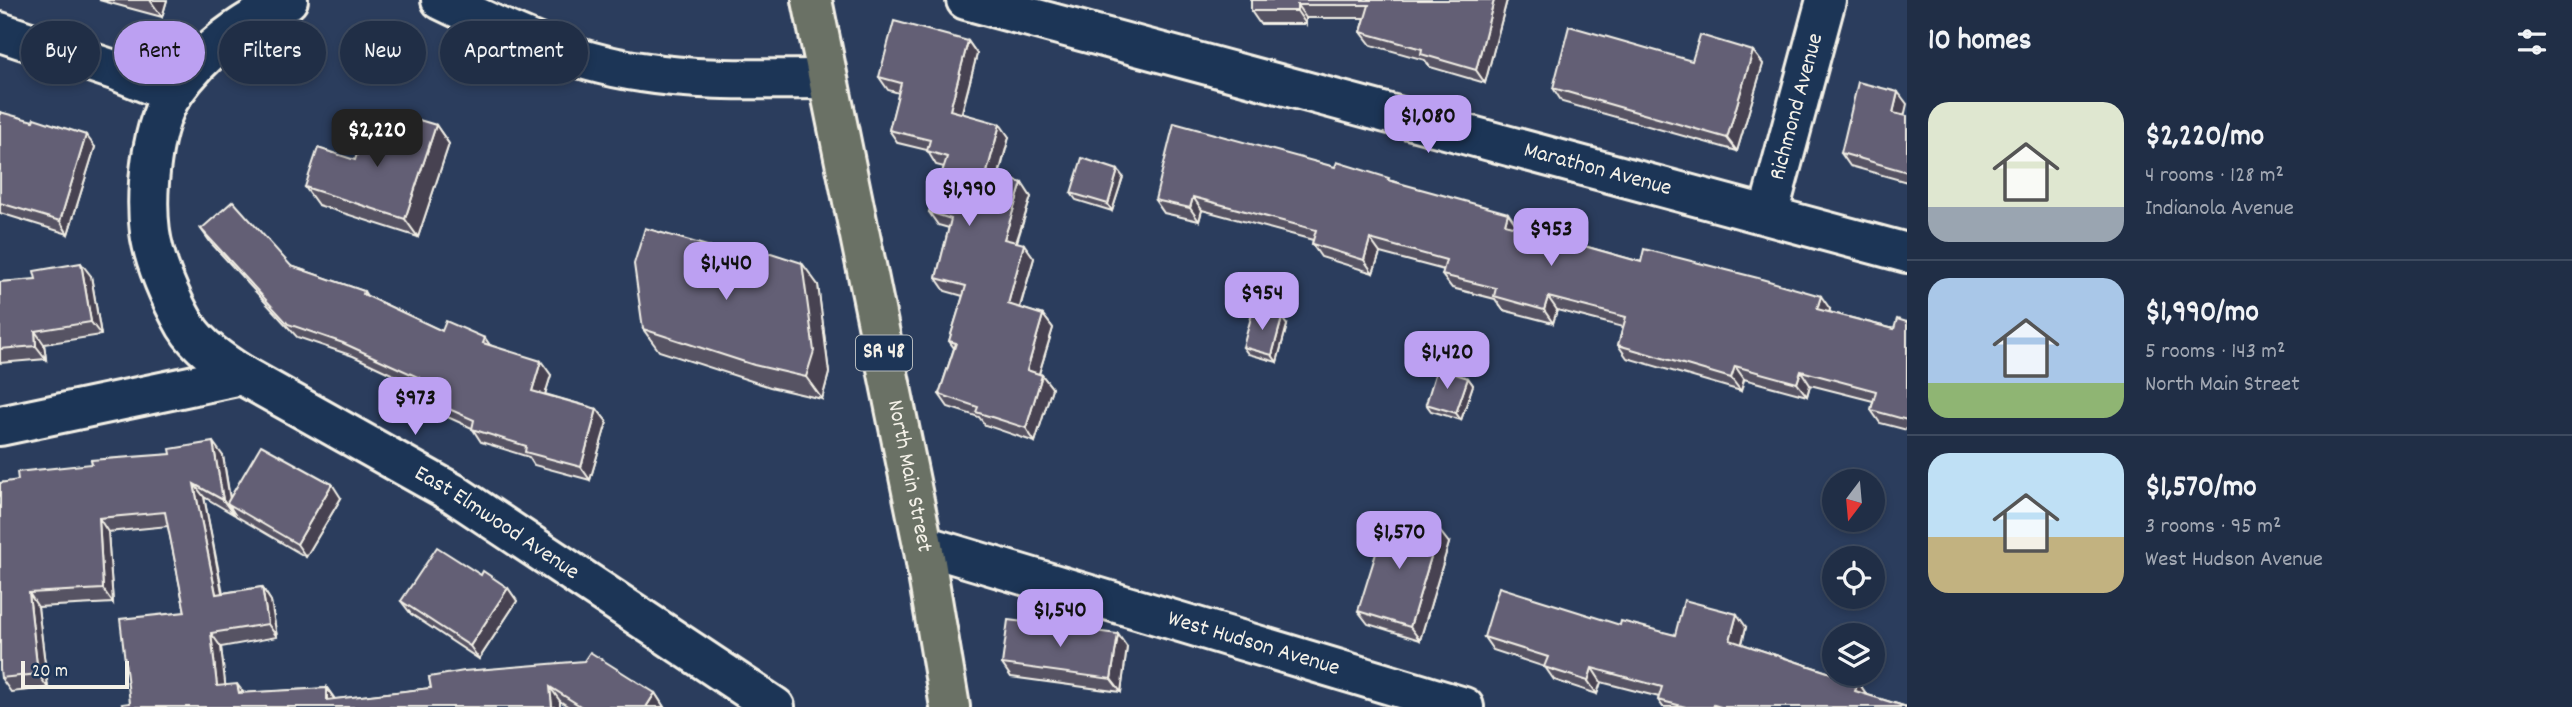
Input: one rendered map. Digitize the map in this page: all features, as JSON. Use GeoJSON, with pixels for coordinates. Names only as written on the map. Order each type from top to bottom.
{"type":"FeatureCollection","features":[{"type":"Feature","properties":{"kind":"main road","name":"North Main Street"},"geometry":{"type":"LineString","coordinates":[[812,0],[923,545],[950,707]]}},
{"type":"Feature","properties":{"kind":"street"},"geometry":{"type":"LineString","coordinates":[[0,32],[117,71],[173,94],[230,31],[288,0]]}},
{"type":"Feature","properties":{"kind":"street"},"geometry":{"type":"LineString","coordinates":[[441,0],[529,42],[614,67],[701,78],[827,79]]}},
{"type":"Feature","properties":{"kind":"street","name":"Marathon Avenue"},"geometry":{"type":"LineString","coordinates":[[966,0],[1907,253]]}},
{"type":"Feature","properties":{"kind":"street","name":"Richmond Avenue"},"geometry":{"type":"LineString","coordinates":[[1768,215],[1826,0]]}},
{"type":"Feature","properties":{"kind":"street","name":"East Elmwood Avenue"},"geometry":{"type":"LineString","coordinates":[[173,94],[158,132],[152,160],[150,233],[163,273],[187,328],[214,357],[453,494],[775,707]]}},
{"type":"Feature","properties":{"kind":"street"},"geometry":{"type":"LineString","coordinates":[[0,426],[242,375]]}},
{"type":"Feature","properties":{"kind":"street","name":"West Hudson Avenue"},"geometry":{"type":"LineString","coordinates":[[923,545],[1464,707]]}},
{"type":"Feature","properties":{"kind":"building"},"geometry":{"type":"Polygon","coordinates":[[[1251,0],[1494,0],[1476,70],[1421,54],[1422,49],[1361,32],[1369,5],[1297,5],[1297,11],[1251,11],[1251,0]]]}},
{"type":"Feature","properties":{"kind":"building"},"geometry":{"type":"Polygon","coordinates":[[[894,21],[968,41],[950,110],[1000,124],[987,172],[1022,183],[1004,239],[1024,244],[1008,304],[1043,315],[1027,370],[1042,375],[1026,428],[976,412],[978,407],[939,394],[956,343],[949,341],[966,286],[936,278],[951,219],[929,212],[947,157],[927,151],[930,140],[889,130],[901,83],[879,77],[894,21]]]}},
{"type":"Feature","properties":{"kind":"building"},"geometry":{"type":"Polygon","coordinates":[[[1569,26],[1692,61],[1700,35],[1753,51],[1727,138],[1553,88],[1569,26]]]}},
{"type":"Feature","properties":{"kind":"building"},"geometry":{"type":"Polygon","coordinates":[[[1858,82],[1898,92],[1893,113],[1907,116],[1907,172],[1841,153],[1858,82]]]}},
{"type":"Feature","properties":{"kind":"building"},"geometry":{"type":"Polygon","coordinates":[[[0,112],[33,121],[34,118],[86,135],[60,221],[0,203],[0,112]]]}},
{"type":"Feature","properties":{"kind":"building"},"geometry":{"type":"Polygon","coordinates":[[[399,114],[436,125],[405,219],[305,187],[318,148],[355,160],[363,136],[389,144],[399,114]]]}},
{"type":"Feature","properties":{"kind":"building"},"geometry":{"type":"Polygon","coordinates":[[[1174,123],[1335,167],[1337,162],[1389,178],[1388,180],[1508,213],[1505,224],[1641,262],[1644,249],[1821,296],[1817,309],[1894,329],[1897,319],[1907,322],[1907,420],[1871,410],[1876,391],[1801,371],[1797,383],[1735,366],[1731,378],[1618,345],[1626,317],[1548,297],[1544,310],[1494,296],[1496,288],[1442,275],[1446,260],[1370,239],[1364,260],[1312,244],[1316,230],[1193,197],[1190,208],[1155,200],[1174,123]]]}},
{"type":"Feature","properties":{"kind":"building"},"geometry":{"type":"Polygon","coordinates":[[[1082,158],[1118,170],[1108,204],[1071,193],[1082,158]]]}},
{"type":"Feature","properties":{"kind":"building"},"geometry":{"type":"Polygon","coordinates":[[[233,201],[291,266],[364,291],[363,294],[442,331],[446,321],[485,338],[483,343],[541,361],[532,391],[597,409],[581,467],[525,452],[526,446],[472,429],[474,420],[413,393],[420,378],[343,343],[288,324],[201,229],[233,201]]]}},
{"type":"Feature","properties":{"kind":"building"},"geometry":{"type":"Polygon","coordinates":[[[645,228],[745,257],[771,253],[802,263],[814,351],[806,377],[754,365],[643,329],[634,264],[645,228]]]}},
{"type":"Feature","properties":{"kind":"building"},"geometry":{"type":"Polygon","coordinates":[[[81,263],[91,322],[35,331],[36,346],[0,349],[0,282],[36,279],[34,271],[81,263]]]}},
{"type":"Feature","properties":{"kind":"building"},"geometry":{"type":"Polygon","coordinates":[[[1253,310],[1282,318],[1272,355],[1243,347],[1253,310]]]}},
{"type":"Feature","properties":{"kind":"building"},"geometry":{"type":"Polygon","coordinates":[[[1437,368],[1468,378],[1456,413],[1426,404],[1437,368]]]}},
{"type":"Feature","properties":{"kind":"building"},"geometry":{"type":"Polygon","coordinates":[[[213,442],[223,500],[194,484],[216,594],[262,587],[268,624],[211,633],[217,686],[237,684],[239,693],[327,688],[327,700],[431,688],[429,677],[464,671],[584,661],[590,652],[655,693],[646,707],[582,707],[550,687],[552,707],[123,707],[122,704],[130,703],[120,619],[185,612],[165,512],[99,518],[103,589],[29,593],[38,674],[1,678],[0,483],[18,480],[17,472],[92,464],[91,460],[171,454],[170,449],[213,442]]]}},
{"type":"Feature","properties":{"kind":"building"},"geometry":{"type":"Polygon","coordinates":[[[261,445],[332,484],[297,544],[227,503],[261,445]]]}},
{"type":"Feature","properties":{"kind":"building"},"geometry":{"type":"Polygon","coordinates":[[[1388,515],[1439,530],[1410,627],[1358,611],[1388,515]]]}},
{"type":"Feature","properties":{"kind":"building"},"geometry":{"type":"Polygon","coordinates":[[[437,547],[481,575],[483,571],[508,588],[470,646],[401,601],[437,547]]]}},
{"type":"Feature","properties":{"kind":"building"},"geometry":{"type":"Polygon","coordinates":[[[1499,587],[1620,625],[1621,621],[1675,635],[1684,600],[1737,614],[1730,640],[1822,670],[1822,686],[1857,686],[1855,691],[1907,707],[1686,707],[1658,700],[1662,687],[1592,668],[1588,681],[1544,667],[1548,657],[1484,637],[1499,587]]]}},
{"type":"Feature","properties":{"kind":"building"},"geometry":{"type":"Polygon","coordinates":[[[1008,620],[1118,634],[1111,679],[1002,664],[1008,620]]]}}]}
